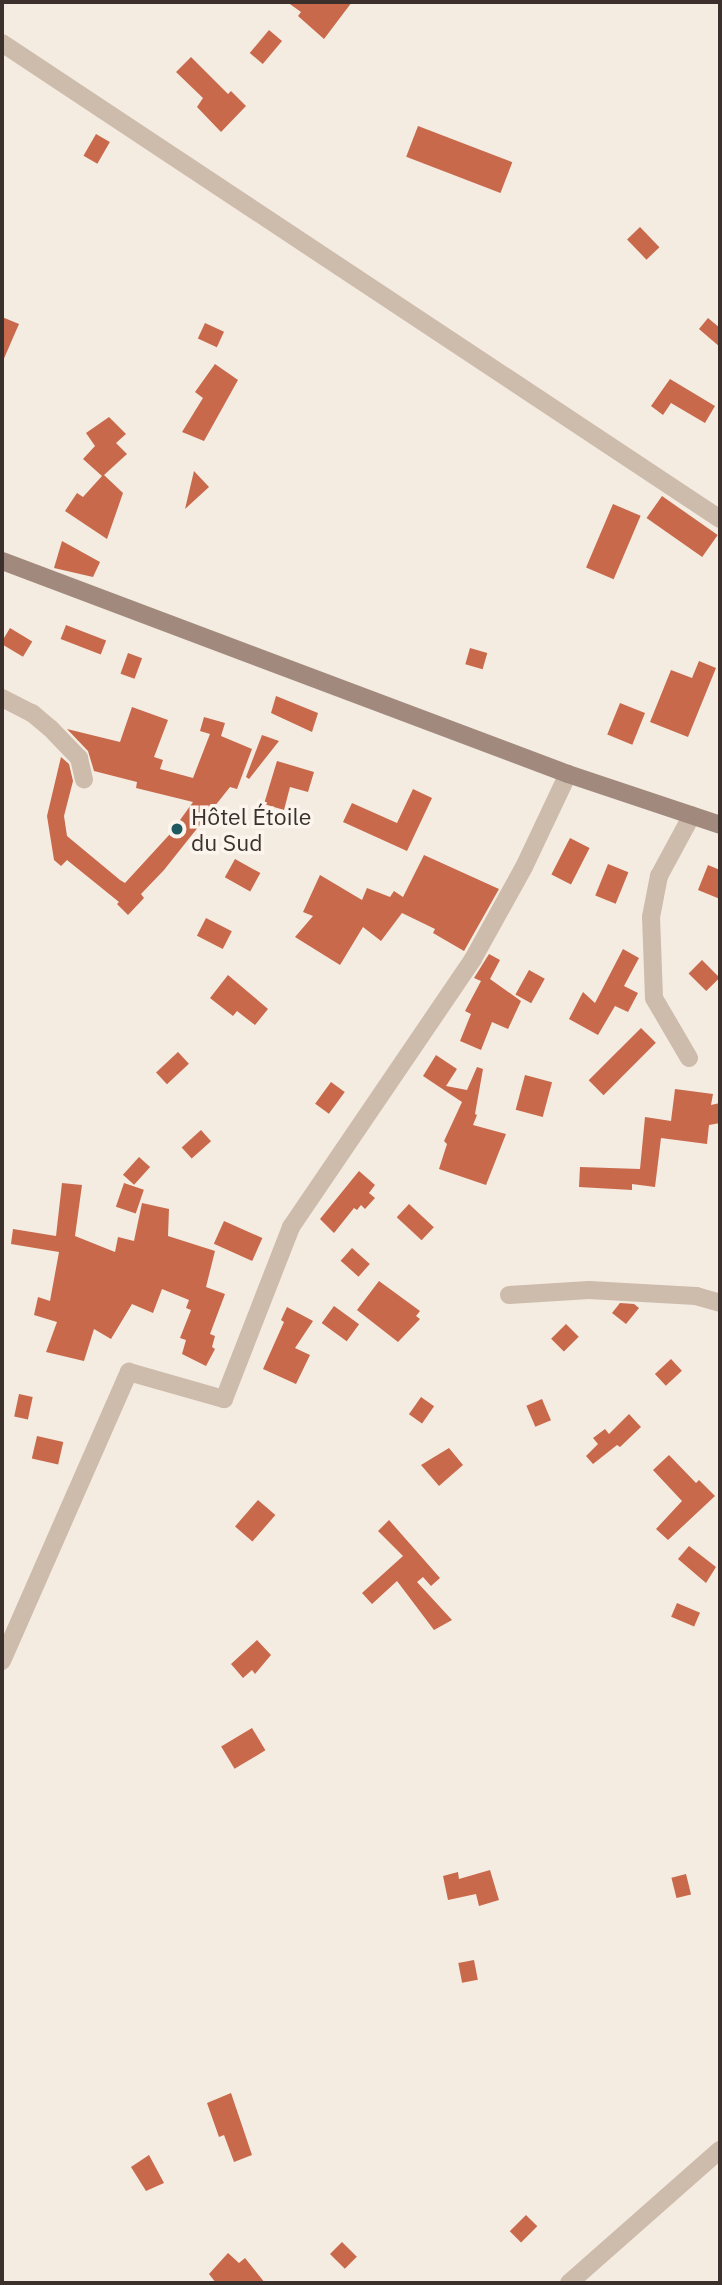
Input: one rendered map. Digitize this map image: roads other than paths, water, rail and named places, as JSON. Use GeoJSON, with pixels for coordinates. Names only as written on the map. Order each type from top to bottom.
{"type":"FeatureCollection","features":[{"type":"Feature","properties":{"kind":"main road"},"geometry":{"type":"LineString","coordinates":[[2,561],[568,774],[720,825]]}},
{"type":"Feature","properties":{"kind":"street"},"geometry":{"type":"LineString","coordinates":[[2,43],[720,519]]}},
{"type":"Feature","properties":{"kind":"street"},"geometry":{"type":"LineString","coordinates":[[2,698],[32,713],[50,728],[79,758],[85,779]]}},
{"type":"Feature","properties":{"kind":"street"},"geometry":{"type":"LineString","coordinates":[[2,1661],[129,1372],[224,1399],[291,1227],[473,960],[524,867],[568,774]]}},
{"type":"Feature","properties":{"kind":"street"},"geometry":{"type":"LineString","coordinates":[[689,1058],[654,998],[651,917],[659,876],[692,815]]}},
{"type":"Feature","properties":{"kind":"street"},"geometry":{"type":"LineString","coordinates":[[509,1295],[589,1290],[696,1296],[720,1303]]}},
{"type":"Feature","properties":{"kind":"street"},"geometry":{"type":"LineString","coordinates":[[569,2283],[720,2150]]}},
{"type":"Feature","properties":{"kind":"place","name":"Hôtel Étoile du Sud"},"geometry":{"type":"Point","coordinates":[177,829]}}]}
